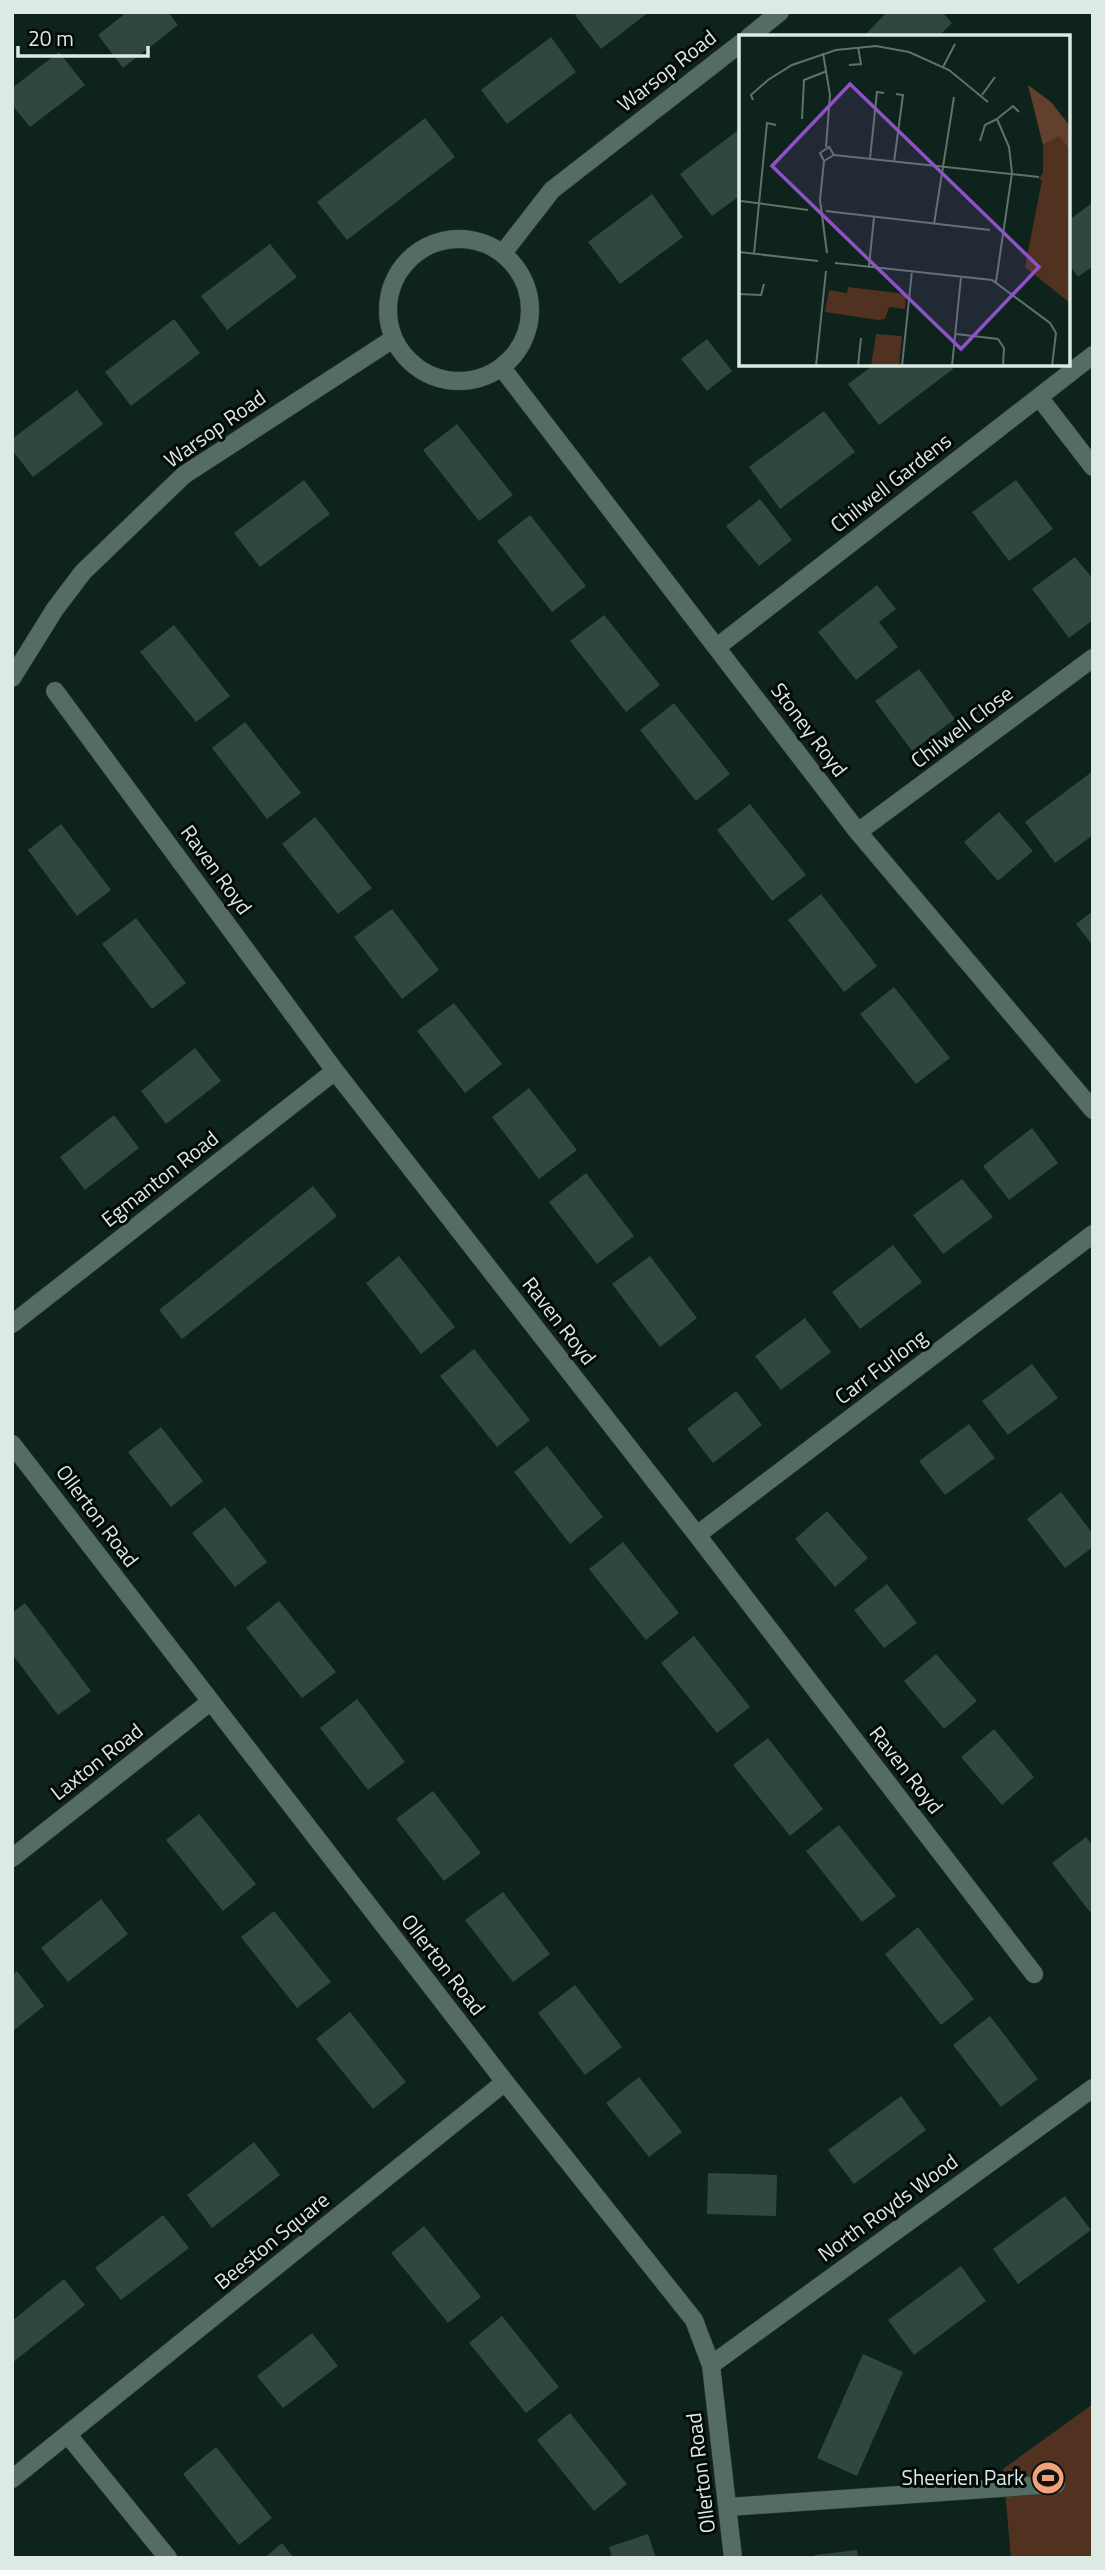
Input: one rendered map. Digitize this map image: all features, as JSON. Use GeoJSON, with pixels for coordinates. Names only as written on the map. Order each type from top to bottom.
{"type":"FeatureCollection","features":[{"type":"Feature","properties":{"kind":"street","name":"Warsop Road"},"geometry":{"type":"LineString","coordinates":[[751,35],[780,12]]}},
{"type":"Feature","properties":{"kind":"street","name":"Warsop Road"},"geometry":{"type":"LineString","coordinates":[[503,253],[552,190],[739,45]]}},
{"type":"Feature","properties":{"kind":"street"},"geometry":{"type":"LineString","coordinates":[[465,238],[489,244],[503,253],[520,272],[530,295],[531,320],[519,350],[502,368],[479,379],[442,380],[419,369],[401,352],[393,338],[387,314],[390,289],[400,269],[417,251],[440,240],[465,238]]}},
{"type":"Feature","properties":{"kind":"street","name":"Warsop Road"},"geometry":{"type":"LineString","coordinates":[[12,678],[55,609],[83,572],[184,475],[393,338]]}},
{"type":"Feature","properties":{"kind":"street","name":"Chilwell Gardens"},"geometry":{"type":"LineString","coordinates":[[717,647],[1093,355]]}},
{"type":"Feature","properties":{"kind":"street","name":"Stoney Royd"},"geometry":{"type":"LineString","coordinates":[[502,368],[858,832],[1093,1110]]}},
{"type":"Feature","properties":{"kind":"street"},"geometry":{"type":"LineString","coordinates":[[1039,397],[1093,467]]}},
{"type":"Feature","properties":{"kind":"street","name":"Chilwell Close"},"geometry":{"type":"LineString","coordinates":[[858,832],[1093,658]]}},
{"type":"Feature","properties":{"kind":"street","name":"Raven Royd"},"geometry":{"type":"LineString","coordinates":[[55,691],[335,1071],[697,1535],[1034,1974]]}},
{"type":"Feature","properties":{"kind":"street","name":"Egmanton Road"},"geometry":{"type":"LineString","coordinates":[[12,1324],[335,1071]]}},
{"type":"Feature","properties":{"kind":"street","name":"Carr Furlong"},"geometry":{"type":"LineString","coordinates":[[697,1535],[1093,1234]]}},
{"type":"Feature","properties":{"kind":"street","name":"Ollerton Road"},"geometry":{"type":"LineString","coordinates":[[12,1444],[505,2082],[694,2320],[711,2365],[733,2558]]}},
{"type":"Feature","properties":{"kind":"street","name":"Laxton Road"},"geometry":{"type":"LineString","coordinates":[[12,1858],[210,1702]]}},
{"type":"Feature","properties":{"kind":"street","name":"Beeston Square"},"geometry":{"type":"LineString","coordinates":[[12,2479],[505,2082]]}},
{"type":"Feature","properties":{"kind":"street","name":"North Royds Wood"},"geometry":{"type":"LineString","coordinates":[[711,2365],[1093,2088]]}},
{"type":"Feature","properties":{"kind":"street"},"geometry":{"type":"LineString","coordinates":[[68,2435],[168,2558]]}},
{"type":"Feature","properties":{"kind":"street"},"geometry":{"type":"LineString","coordinates":[[728,2507],[1056,2484]]}},
{"type":"Feature","properties":{"kind":"shaded area","name":"Sheerien Park"},"geometry":{"type":"Polygon","coordinates":[[[1093,2404],[1093,2558],[1011,2558],[1003,2469],[1093,2404]]]}},
{"type":"Feature","properties":{"kind":"building"},"geometry":{"type":"Polygon","coordinates":[[[127,12],[168,12],[178,25],[123,68],[98,35],[127,12]]]}},
{"type":"Feature","properties":{"kind":"building"},"geometry":{"type":"Polygon","coordinates":[[[579,12],[649,12],[601,49],[575,15],[579,12]]]}},
{"type":"Feature","properties":{"kind":"building"},"geometry":{"type":"Polygon","coordinates":[[[887,12],[942,12],[952,23],[940,35],[865,35],[887,12]]]}},
{"type":"Feature","properties":{"kind":"building"},"geometry":{"type":"Polygon","coordinates":[[[551,37],[576,72],[507,124],[481,90],[551,37]]]}},
{"type":"Feature","properties":{"kind":"building"},"geometry":{"type":"Polygon","coordinates":[[[59,52],[85,85],[30,127],[12,105],[12,88],[59,52]]]}},
{"type":"Feature","properties":{"kind":"building"},"geometry":{"type":"Polygon","coordinates":[[[425,118],[455,157],[347,240],[317,202],[425,118]]]}},
{"type":"Feature","properties":{"kind":"building"},"geometry":{"type":"Polygon","coordinates":[[[739,130],[739,196],[712,216],[680,174],[739,130]]]}},
{"type":"Feature","properties":{"kind":"building"},"geometry":{"type":"Polygon","coordinates":[[[652,194],[683,237],[620,284],[588,242],[652,194]]]}},
{"type":"Feature","properties":{"kind":"building"},"geometry":{"type":"Polygon","coordinates":[[[1093,202],[1093,266],[1078,277],[1070,266],[1070,219],[1093,202]]]}},
{"type":"Feature","properties":{"kind":"building"},"geometry":{"type":"Polygon","coordinates":[[[270,244],[297,277],[227,330],[201,296],[270,244]]]}},
{"type":"Feature","properties":{"kind":"building"},"geometry":{"type":"Polygon","coordinates":[[[174,319],[200,353],[131,406],[105,372],[174,319]]]}},
{"type":"Feature","properties":{"kind":"building"},"geometry":{"type":"Polygon","coordinates":[[[707,339],[732,371],[707,391],[681,359],[707,339]]]}},
{"type":"Feature","properties":{"kind":"building"},"geometry":{"type":"Polygon","coordinates":[[[872,366],[951,366],[953,369],[879,425],[848,384],[872,366]]]}},
{"type":"Feature","properties":{"kind":"building"},"geometry":{"type":"Polygon","coordinates":[[[77,390],[103,424],[33,477],[12,450],[12,439],[77,390]]]}},
{"type":"Feature","properties":{"kind":"building"},"geometry":{"type":"Polygon","coordinates":[[[824,411],[855,452],[780,509],[749,467],[824,411]]]}},
{"type":"Feature","properties":{"kind":"building"},"geometry":{"type":"Polygon","coordinates":[[[457,424],[513,495],[479,521],[423,450],[457,424]]]}},
{"type":"Feature","properties":{"kind":"building"},"geometry":{"type":"Polygon","coordinates":[[[304,480],[330,514],[260,567],[234,533],[304,480]]]}},
{"type":"Feature","properties":{"kind":"building"},"geometry":{"type":"Polygon","coordinates":[[[1016,480],[1053,529],[1009,561],[972,512],[1016,480]]]}},
{"type":"Feature","properties":{"kind":"building"},"geometry":{"type":"Polygon","coordinates":[[[760,499],[792,540],[759,566],[726,526],[760,499]]]}},
{"type":"Feature","properties":{"kind":"building"},"geometry":{"type":"Polygon","coordinates":[[[530,515],[586,586],[552,612],[497,541],[530,515]]]}},
{"type":"Feature","properties":{"kind":"building"},"geometry":{"type":"Polygon","coordinates":[[[1075,557],[1093,579],[1093,620],[1069,638],[1032,589],[1075,557]]]}},
{"type":"Feature","properties":{"kind":"building"},"geometry":{"type":"Polygon","coordinates":[[[877,585],[896,609],[879,622],[898,647],[856,680],[818,632],[877,585]]]}},
{"type":"Feature","properties":{"kind":"building"},"geometry":{"type":"Polygon","coordinates":[[[604,615],[660,685],[626,712],[570,641],[604,615]]]}},
{"type":"Feature","properties":{"kind":"building"},"geometry":{"type":"Polygon","coordinates":[[[174,625],[230,696],[196,722],[140,652],[174,625]]]}},
{"type":"Feature","properties":{"kind":"building"},"geometry":{"type":"Polygon","coordinates":[[[919,669],[955,719],[912,751],[875,701],[919,669]]]}},
{"type":"Feature","properties":{"kind":"building"},"geometry":{"type":"Polygon","coordinates":[[[674,703],[730,774],[696,801],[640,730],[674,703]]]}},
{"type":"Feature","properties":{"kind":"building"},"geometry":{"type":"Polygon","coordinates":[[[245,722],[301,793],[267,819],[212,748],[245,722]]]}},
{"type":"Feature","properties":{"kind":"building"},"geometry":{"type":"Polygon","coordinates":[[[1093,771],[1093,835],[1055,863],[1025,822],[1093,771]]]}},
{"type":"Feature","properties":{"kind":"building"},"geometry":{"type":"Polygon","coordinates":[[[750,804],[806,875],[772,901],[717,830],[750,804]]]}},
{"type":"Feature","properties":{"kind":"building"},"geometry":{"type":"Polygon","coordinates":[[[999,812],[1033,851],[998,881],[964,842],[999,812]]]}},
{"type":"Feature","properties":{"kind":"building"},"geometry":{"type":"Polygon","coordinates":[[[315,817],[372,888],[338,914],[282,844],[315,817]]]}},
{"type":"Feature","properties":{"kind":"building"},"geometry":{"type":"Polygon","coordinates":[[[61,824],[111,890],[77,916],[28,850],[61,824]]]}},
{"type":"Feature","properties":{"kind":"building"},"geometry":{"type":"Polygon","coordinates":[[[821,894],[877,966],[844,992],[788,920],[821,894]]]}},
{"type":"Feature","properties":{"kind":"building"},"geometry":{"type":"Polygon","coordinates":[[[392,909],[439,970],[402,999],[354,937],[392,909]]]}},
{"type":"Feature","properties":{"kind":"building"},"geometry":{"type":"Polygon","coordinates":[[[1093,911],[1093,946],[1076,924],[1093,911]]]}},
{"type":"Feature","properties":{"kind":"building"},"geometry":{"type":"Polygon","coordinates":[[[136,918],[186,983],[152,1009],[102,944],[136,918]]]}},
{"type":"Feature","properties":{"kind":"building"},"geometry":{"type":"Polygon","coordinates":[[[894,987],[950,1058],[916,1084],[860,1014],[894,987]]]}},
{"type":"Feature","properties":{"kind":"building"},"geometry":{"type":"Polygon","coordinates":[[[454,1003],[502,1064],[465,1093],[417,1031],[454,1003]]]}},
{"type":"Feature","properties":{"kind":"building"},"geometry":{"type":"Polygon","coordinates":[[[195,1048],[221,1081],[166,1124],[141,1091],[195,1048]]]}},
{"type":"Feature","properties":{"kind":"building"},"geometry":{"type":"Polygon","coordinates":[[[529,1088],[577,1150],[539,1179],[492,1117],[529,1088]]]}},
{"type":"Feature","properties":{"kind":"building"},"geometry":{"type":"Polygon","coordinates":[[[114,1115],[139,1148],[85,1190],[60,1157],[114,1115]]]}},
{"type":"Feature","properties":{"kind":"building"},"geometry":{"type":"Polygon","coordinates":[[[1032,1128],[1058,1163],[1009,1200],[983,1166],[1032,1128]]]}},
{"type":"Feature","properties":{"kind":"building"},"geometry":{"type":"Polygon","coordinates":[[[586,1173],[634,1236],[597,1264],[549,1202],[586,1173]]]}},
{"type":"Feature","properties":{"kind":"building"},"geometry":{"type":"Polygon","coordinates":[[[962,1179],[993,1217],[943,1254],[913,1215],[962,1179]]]}},
{"type":"Feature","properties":{"kind":"building"},"geometry":{"type":"Polygon","coordinates":[[[313,1186],[337,1216],[182,1339],[159,1310],[313,1186]]]}},
{"type":"Feature","properties":{"kind":"building"},"geometry":{"type":"Polygon","coordinates":[[[893,1245],[922,1282],[860,1329],[832,1292],[893,1245]]]}},
{"type":"Feature","properties":{"kind":"building"},"geometry":{"type":"Polygon","coordinates":[[[399,1256],[455,1327],[421,1354],[366,1283],[399,1256]]]}},
{"type":"Feature","properties":{"kind":"building"},"geometry":{"type":"Polygon","coordinates":[[[650,1256],[697,1318],[660,1347],[612,1284],[650,1256]]]}},
{"type":"Feature","properties":{"kind":"building"},"geometry":{"type":"Polygon","coordinates":[[[805,1318],[831,1352],[781,1390],[755,1356],[805,1318]]]}},
{"type":"Feature","properties":{"kind":"building"},"geometry":{"type":"Polygon","coordinates":[[[474,1349],[530,1420],[497,1447],[440,1376],[474,1349]]]}},
{"type":"Feature","properties":{"kind":"building"},"geometry":{"type":"Polygon","coordinates":[[[1032,1364],[1058,1398],[1008,1435],[982,1401],[1032,1364]]]}},
{"type":"Feature","properties":{"kind":"building"},"geometry":{"type":"Polygon","coordinates":[[[736,1391],[762,1425],[713,1463],[687,1429],[736,1391]]]}},
{"type":"Feature","properties":{"kind":"building"},"geometry":{"type":"Polygon","coordinates":[[[969,1424],[995,1458],[945,1495],[919,1461],[969,1424]]]}},
{"type":"Feature","properties":{"kind":"building"},"geometry":{"type":"Polygon","coordinates":[[[161,1427],[203,1481],[171,1507],[128,1452],[161,1427]]]}},
{"type":"Feature","properties":{"kind":"building"},"geometry":{"type":"Polygon","coordinates":[[[547,1446],[603,1517],[570,1544],[514,1472],[547,1446]]]}},
{"type":"Feature","properties":{"kind":"building"},"geometry":{"type":"Polygon","coordinates":[[[1061,1492],[1093,1534],[1093,1547],[1065,1568],[1027,1519],[1061,1492]]]}},
{"type":"Feature","properties":{"kind":"building"},"geometry":{"type":"Polygon","coordinates":[[[225,1507],[267,1562],[235,1587],[192,1533],[225,1507]]]}},
{"type":"Feature","properties":{"kind":"building"},"geometry":{"type":"Polygon","coordinates":[[[827,1511],[868,1558],[835,1587],[795,1539],[827,1511]]]}},
{"type":"Feature","properties":{"kind":"building"},"geometry":{"type":"Polygon","coordinates":[[[623,1542],[679,1613],[646,1640],[589,1569],[623,1542]]]}},
{"type":"Feature","properties":{"kind":"building"},"geometry":{"type":"Polygon","coordinates":[[[887,1584],[917,1623],[884,1648],[854,1610],[887,1584]]]}},
{"type":"Feature","properties":{"kind":"building"},"geometry":{"type":"Polygon","coordinates":[[[279,1601],[336,1672],[302,1698],[246,1628],[279,1601]]]}},
{"type":"Feature","properties":{"kind":"building"},"geometry":{"type":"Polygon","coordinates":[[[25,1603],[91,1691],[58,1715],[12,1654],[12,1613],[25,1603]]]}},
{"type":"Feature","properties":{"kind":"building"},"geometry":{"type":"Polygon","coordinates":[[[694,1636],[750,1707],[717,1733],[661,1663],[694,1636]]]}},
{"type":"Feature","properties":{"kind":"building"},"geometry":{"type":"Polygon","coordinates":[[[936,1654],[977,1701],[944,1729],[904,1681],[936,1654]]]}},
{"type":"Feature","properties":{"kind":"building"},"geometry":{"type":"Polygon","coordinates":[[[357,1699],[405,1762],[368,1790],[320,1728],[357,1699]]]}},
{"type":"Feature","properties":{"kind":"building"},"geometry":{"type":"Polygon","coordinates":[[[994,1729],[1034,1777],[1002,1805],[961,1757],[994,1729]]]}},
{"type":"Feature","properties":{"kind":"building"},"geometry":{"type":"Polygon","coordinates":[[[768,1738],[823,1809],[790,1836],[733,1765],[768,1738]]]}},
{"type":"Feature","properties":{"kind":"building"},"geometry":{"type":"Polygon","coordinates":[[[433,1791],[481,1853],[444,1881],[396,1819],[433,1791]]]}},
{"type":"Feature","properties":{"kind":"building"},"geometry":{"type":"Polygon","coordinates":[[[199,1814],[256,1884],[223,1911],[166,1840],[199,1814]]]}},
{"type":"Feature","properties":{"kind":"building"},"geometry":{"type":"Polygon","coordinates":[[[839,1825],[896,1896],[862,1922],[806,1851],[839,1825]]]}},
{"type":"Feature","properties":{"kind":"building"},"geometry":{"type":"Polygon","coordinates":[[[1086,1837],[1093,1846],[1093,1910],[1090,1912],[1052,1863],[1086,1837]]]}},
{"type":"Feature","properties":{"kind":"building"},"geometry":{"type":"Polygon","coordinates":[[[503,1892],[550,1954],[513,1982],[465,1920],[503,1892]]]}},
{"type":"Feature","properties":{"kind":"building"},"geometry":{"type":"Polygon","coordinates":[[[101,1899],[128,1934],[68,1982],[41,1948],[101,1899]]]}},
{"type":"Feature","properties":{"kind":"building"},"geometry":{"type":"Polygon","coordinates":[[[274,1911],[331,1982],[297,2008],[241,1937],[274,1911]]]}},
{"type":"Feature","properties":{"kind":"building"},"geometry":{"type":"Polygon","coordinates":[[[918,1927],[974,1999],[941,2025],[885,1954],[918,1927]]]}},
{"type":"Feature","properties":{"kind":"building"},"geometry":{"type":"Polygon","coordinates":[[[17,1971],[44,2006],[12,2032],[12,1975],[17,1971]]]}},
{"type":"Feature","properties":{"kind":"building"},"geometry":{"type":"Polygon","coordinates":[[[575,1985],[622,2047],[585,2075],[538,2013],[575,1985]]]}},
{"type":"Feature","properties":{"kind":"building"},"geometry":{"type":"Polygon","coordinates":[[[350,2012],[406,2082],[373,2109],[316,2039],[350,2012]]]}},
{"type":"Feature","properties":{"kind":"building"},"geometry":{"type":"Polygon","coordinates":[[[990,2016],[1038,2079],[1001,2107],[953,2045],[990,2016]]]}},
{"type":"Feature","properties":{"kind":"building"},"geometry":{"type":"Polygon","coordinates":[[[639,2077],[682,2132],[649,2157],[606,2103],[639,2077]]]}},
{"type":"Feature","properties":{"kind":"building"},"geometry":{"type":"Polygon","coordinates":[[[901,2096],[926,2130],[854,2184],[828,2150],[901,2096]]]}},
{"type":"Feature","properties":{"kind":"building"},"geometry":{"type":"Polygon","coordinates":[[[254,2142],[280,2175],[212,2228],[187,2195],[254,2142]]]}},
{"type":"Feature","properties":{"kind":"building"},"geometry":{"type":"Polygon","coordinates":[[[708,2173],[777,2175],[776,2216],[707,2214],[708,2173]]]}},
{"type":"Feature","properties":{"kind":"building"},"geometry":{"type":"Polygon","coordinates":[[[1065,2196],[1091,2230],[1018,2284],[993,2249],[1065,2196]]]}},
{"type":"Feature","properties":{"kind":"building"},"geometry":{"type":"Polygon","coordinates":[[[163,2215],[189,2248],[121,2300],[95,2268],[163,2215]]]}},
{"type":"Feature","properties":{"kind":"building"},"geometry":{"type":"Polygon","coordinates":[[[424,2226],[481,2297],[448,2323],[391,2253],[424,2226]]]}},
{"type":"Feature","properties":{"kind":"building"},"geometry":{"type":"Polygon","coordinates":[[[961,2266],[986,2301],[914,2355],[888,2320],[961,2266]]]}},
{"type":"Feature","properties":{"kind":"building"},"geometry":{"type":"Polygon","coordinates":[[[64,2279],[85,2305],[12,2363],[12,2321],[64,2279]]]}},
{"type":"Feature","properties":{"kind":"building"},"geometry":{"type":"Polygon","coordinates":[[[502,2316],[559,2387],[526,2413],[469,2343],[502,2316]]]}},
{"type":"Feature","properties":{"kind":"building"},"geometry":{"type":"Polygon","coordinates":[[[312,2333],[338,2366],[283,2408],[257,2376],[312,2333]]]}},
{"type":"Feature","properties":{"kind":"building"},"geometry":{"type":"Polygon","coordinates":[[[863,2354],[903,2372],[857,2476],[817,2458],[863,2354]]]}},
{"type":"Feature","properties":{"kind":"building"},"geometry":{"type":"Polygon","coordinates":[[[570,2413],[627,2484],[594,2511],[537,2440],[570,2413]]]}},
{"type":"Feature","properties":{"kind":"building"},"geometry":{"type":"Polygon","coordinates":[[[216,2447],[272,2518],[239,2545],[183,2474],[216,2447]]]}},
{"type":"Feature","properties":{"kind":"building"},"geometry":{"type":"Polygon","coordinates":[[[648,2534],[656,2558],[612,2558],[609,2547],[648,2534]]]}},
{"type":"Feature","properties":{"kind":"building"},"geometry":{"type":"Polygon","coordinates":[[[282,2543],[294,2558],[264,2558],[282,2543]]]}},
{"type":"Feature","properties":{"kind":"building"},"geometry":{"type":"Polygon","coordinates":[[[857,2550],[858,2558],[815,2558],[815,2555],[857,2550]]]}},
{"type":"Feature","properties":{"kind":"place","name":"Sheerien Park"},"geometry":{"type":"Point","coordinates":[1048,2478]}}]}
